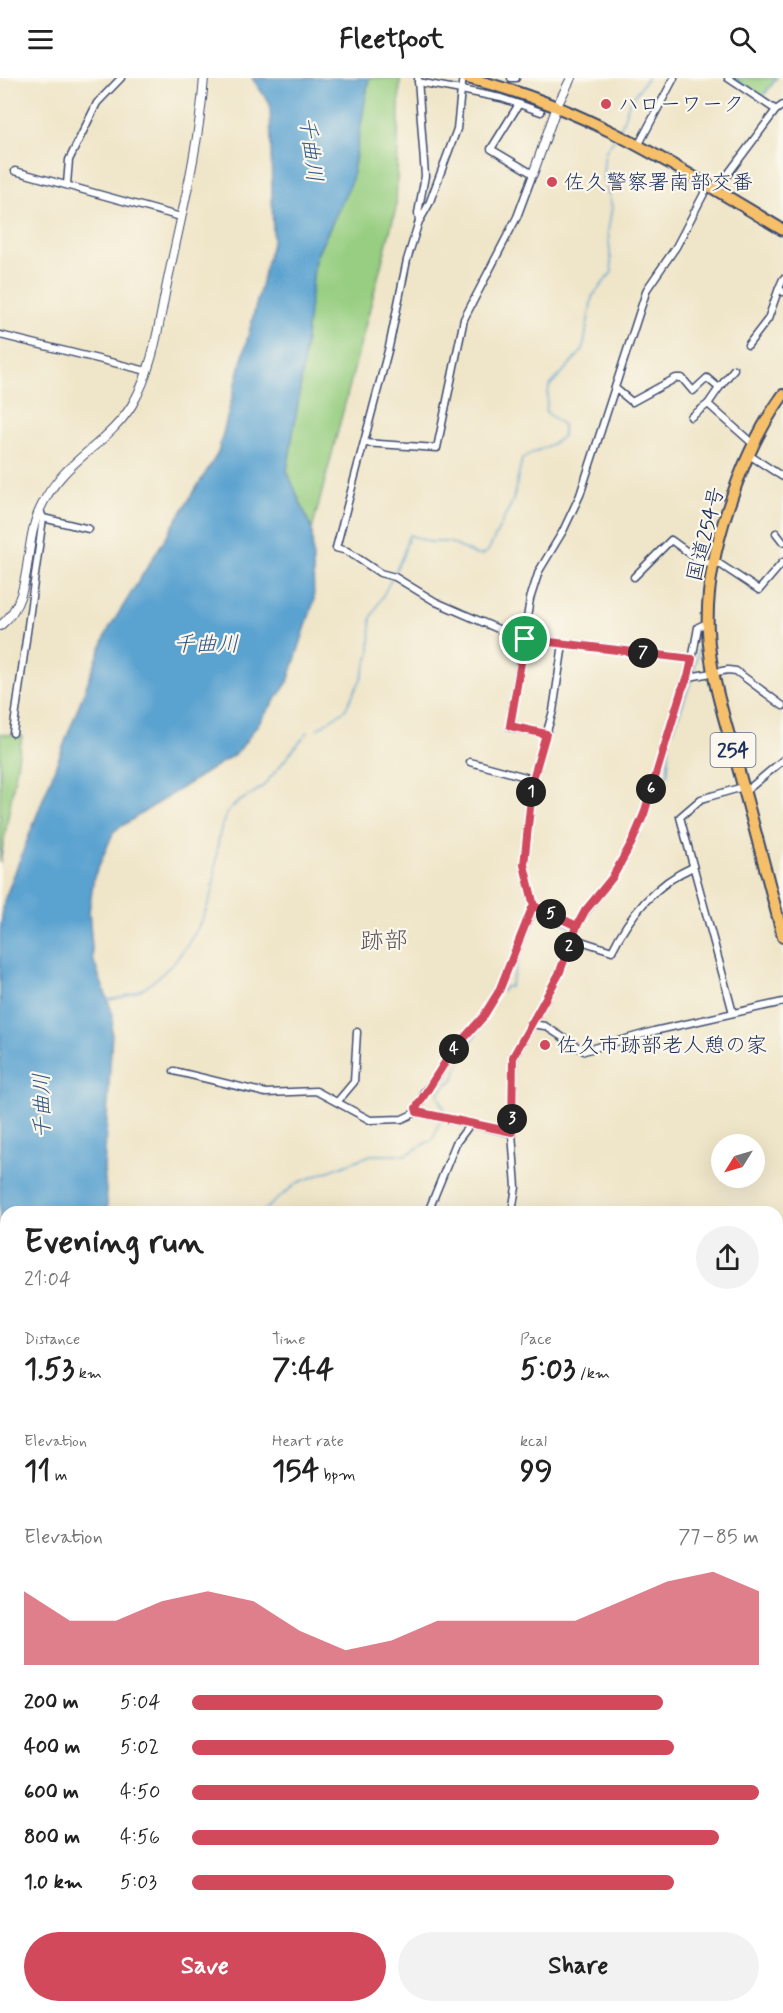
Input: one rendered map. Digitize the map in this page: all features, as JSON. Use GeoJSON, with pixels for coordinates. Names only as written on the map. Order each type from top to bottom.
{"type":"FeatureCollection","features":[{"type":"Feature","properties":{"kind":"highway"},"geometry":{"type":"LineString","coordinates":[[465,78],[543,107],[557,106],[638,146],[783,230]]}},
{"type":"Feature","properties":{"kind":"highway","name":"国道254号"},"geometry":{"type":"LineString","coordinates":[[783,395],[748,455],[714,563],[707,623],[712,672],[783,937]]}},
{"type":"Feature","properties":{"kind":"street"},"geometry":{"type":"LineString","coordinates":[[67,184],[69,160],[97,103],[121,78]]}},
{"type":"Feature","properties":{"kind":"street"},"geometry":{"type":"LineString","coordinates":[[0,626],[10,618],[20,600],[30,540],[39,509],[64,472],[121,420],[140,391],[147,371],[181,217],[195,148],[204,78]]}},
{"type":"Feature","properties":{"kind":"street"},"geometry":{"type":"LineString","coordinates":[[465,78],[461,90],[457,129],[429,204],[419,221],[407,260],[389,347],[336,548],[347,551],[370,568],[392,576],[436,602],[473,620],[525,639],[692,659]]}},
{"type":"Feature","properties":{"kind":"street"},"geometry":{"type":"LineString","coordinates":[[511,78],[516,78]]}},
{"type":"Feature","properties":{"kind":"street"},"geometry":{"type":"LineString","coordinates":[[364,443],[437,447],[464,318],[517,217],[557,106],[571,78]]}},
{"type":"Feature","properties":{"kind":"street"},"geometry":{"type":"LineString","coordinates":[[638,146],[674,78]]}},
{"type":"Feature","properties":{"kind":"street"},"geometry":{"type":"LineString","coordinates":[[728,78],[776,110]]}},
{"type":"Feature","properties":{"kind":"street"},"geometry":{"type":"LineString","coordinates":[[419,221],[418,213],[425,176],[418,81],[501,98],[519,104],[543,107]]}},
{"type":"Feature","properties":{"kind":"street"},"geometry":{"type":"LineString","coordinates":[[519,104],[491,150],[533,174]]}},
{"type":"Feature","properties":{"kind":"street"},"geometry":{"type":"LineString","coordinates":[[546,734],[510,726],[530,599],[539,571],[563,531],[580,495],[647,289],[676,248],[689,218],[776,110],[783,105]]}},
{"type":"Feature","properties":{"kind":"street"},"geometry":{"type":"LineString","coordinates":[[15,171],[181,217]]}},
{"type":"Feature","properties":{"kind":"street"},"geometry":{"type":"LineString","coordinates":[[748,345],[768,319],[781,290],[783,279]]}},
{"type":"Feature","properties":{"kind":"street"},"geometry":{"type":"LineString","coordinates":[[0,335],[147,371]]}},
{"type":"Feature","properties":{"kind":"street"},"geometry":{"type":"LineString","coordinates":[[691,417],[708,404],[734,369]]}},
{"type":"Feature","properties":{"kind":"street"},"geometry":{"type":"LineString","coordinates":[[687,396],[712,372]]}},
{"type":"Feature","properties":{"kind":"street"},"geometry":{"type":"LineString","coordinates":[[615,388],[632,402],[676,378],[682,378],[693,391]]}},
{"type":"Feature","properties":{"kind":"street"},"geometry":{"type":"LineString","coordinates":[[707,378],[719,388]]}},
{"type":"Feature","properties":{"kind":"street"},"geometry":{"type":"LineString","coordinates":[[708,404],[753,444]]}},
{"type":"Feature","properties":{"kind":"street"},"geometry":{"type":"LineString","coordinates":[[748,455],[783,477]]}},
{"type":"Feature","properties":{"kind":"street"},"geometry":{"type":"LineString","coordinates":[[13,733],[44,518],[39,509]]}},
{"type":"Feature","properties":{"kind":"street"},"geometry":{"type":"LineString","coordinates":[[44,518],[89,529]]}},
{"type":"Feature","properties":{"kind":"street"},"geometry":{"type":"LineString","coordinates":[[776,532],[783,542]]}},
{"type":"Feature","properties":{"kind":"street"},"geometry":{"type":"LineString","coordinates":[[634,577],[670,540],[700,561],[714,563],[759,590],[783,562]]}},
{"type":"Feature","properties":{"kind":"street"},"geometry":{"type":"LineString","coordinates":[[513,1206],[516,1187],[512,1132],[513,1057],[559,974],[585,911],[612,878],[632,842],[644,814],[682,689],[688,677],[698,627],[707,623]]}},
{"type":"Feature","properties":{"kind":"street"},"geometry":{"type":"LineString","coordinates":[[417,1112],[424,1092],[437,1077],[451,1053],[483,1017],[499,991],[534,906],[524,865],[533,779],[553,711],[563,644]]}},
{"type":"Feature","properties":{"kind":"street"},"geometry":{"type":"LineString","coordinates":[[688,677],[728,669],[736,671],[783,706]]}},
{"type":"Feature","properties":{"kind":"street"},"geometry":{"type":"LineString","coordinates":[[733,1013],[680,817],[700,799],[744,790],[783,760]]}},
{"type":"Feature","properties":{"kind":"street"},"geometry":{"type":"LineString","coordinates":[[470,762],[533,779]]}},
{"type":"Feature","properties":{"kind":"street"},"geometry":{"type":"LineString","coordinates":[[534,906],[612,951],[626,926],[643,903],[679,874],[693,867]]}},
{"type":"Feature","properties":{"kind":"street"},"geometry":{"type":"LineString","coordinates":[[531,1023],[545,1026],[584,1051],[783,1002]]}},
{"type":"Feature","properties":{"kind":"street"},"geometry":{"type":"LineString","coordinates":[[338,1101],[354,1082],[357,1032]]}},
{"type":"Feature","properties":{"kind":"street"},"geometry":{"type":"LineString","coordinates":[[174,1071],[266,1093],[316,1091],[338,1101],[355,1114],[370,1120],[402,1119],[417,1112],[512,1132]]}},
{"type":"Feature","properties":{"kind":"street"},"geometry":{"type":"LineString","coordinates":[[430,1206],[456,1143],[471,1123]]}},
{"type":"Feature","properties":{"kind":"green space"},"geometry":{"type":"Polygon","coordinates":[[[369,78],[400,78],[396,208],[312,530],[287,471],[300,390],[315,259],[351,183],[369,78]]]}},
{"type":"Feature","properties":{"kind":"green space"},"geometry":{"type":"Polygon","coordinates":[[[732,78],[777,78],[762,98],[732,78]]]}},
{"type":"Feature","properties":{"kind":"green space"},"geometry":{"type":"Polygon","coordinates":[[[0,734],[22,736],[0,863],[0,734]]]}},
{"type":"Feature","properties":{"kind":"water","name":"千曲川"},"geometry":{"type":"Polygon","coordinates":[[[252,78],[369,78],[351,183],[315,259],[300,390],[287,471],[312,530],[314,601],[288,682],[238,752],[114,831],[94,877],[89,912],[93,959],[113,1015],[104,1170],[107,1206],[0,1206],[0,932],[4,901],[107,632],[218,453],[273,239],[270,104],[252,78]]]}},
{"type":"Feature","properties":{"kind":"waterway"},"geometry":{"type":"LineString","coordinates":[[620,130],[629,103],[647,78]]}},
{"type":"Feature","properties":{"kind":"waterway"},"geometry":{"type":"LineString","coordinates":[[735,78],[762,97],[776,78]]}},
{"type":"Feature","properties":{"kind":"waterway"},"geometry":{"type":"LineString","coordinates":[[394,574],[409,535],[430,542],[449,542],[476,555],[482,555],[488,551],[513,500],[522,459],[563,436],[563,425],[546,412],[549,387],[583,350],[592,297],[612,272],[608,231],[612,207],[603,174],[605,152],[614,139]]}},
{"type":"Feature","properties":{"kind":"waterway"},"geometry":{"type":"LineString","coordinates":[[317,729],[345,710],[361,679],[370,653],[371,618],[392,578]]}},
{"type":"Feature","properties":{"kind":"waterway"},"geometry":{"type":"LineString","coordinates":[[693,675],[699,646]]}},
{"type":"Feature","properties":{"kind":"waterway"},"geometry":{"type":"LineString","coordinates":[[673,731],[692,679]]}},
{"type":"Feature","properties":{"kind":"waterway"},"geometry":{"type":"LineString","coordinates":[[106,1000],[125,996],[159,977],[187,946],[198,928],[212,892],[218,841],[228,812],[235,804],[264,785],[308,732]]}},
{"type":"Feature","properties":{"kind":"waterway"},"geometry":{"type":"LineString","coordinates":[[649,810],[657,785],[668,774],[669,741]]}},
{"type":"Feature","properties":{"kind":"waterway"},"geometry":{"type":"LineString","coordinates":[[609,887],[640,832]]}},
{"type":"Feature","properties":{"kind":"waterway"},"geometry":{"type":"LineString","coordinates":[[534,913],[537,911],[576,929]]}},
{"type":"Feature","properties":{"kind":"waterway"},"geometry":{"type":"LineString","coordinates":[[502,991],[505,987],[510,987],[525,937]]}},
{"type":"Feature","properties":{"kind":"waterway"},"geometry":{"type":"LineString","coordinates":[[443,1114],[444,1109],[438,1094],[445,1085],[453,1080],[462,1058],[485,1019]]}},
{"type":"Feature","properties":{"kind":"waterway"},"geometry":{"type":"LineString","coordinates":[[269,1206],[297,1183],[371,1155],[406,1155],[433,1139],[441,1118]]}},
{"type":"Feature","properties":{"kind":"place","name":"ハローワーク"},"geometry":{"type":"Point","coordinates":[606,104]}},
{"type":"Feature","properties":{"kind":"place","name":"佐久警察署南部交番"},"geometry":{"type":"Point","coordinates":[552,182]}},
{"type":"Feature","properties":{"kind":"place","name":"佐久市跡部老人憩の家"},"geometry":{"type":"Point","coordinates":[545,1045]}},
{"type":"Feature","properties":{"kind":"district","name":"跡部"},"geometry":{"type":"Point","coordinates":[384,940]}},
{"type":"Feature","properties":{"kind":"route"},"geometry":{"type":"LineString","coordinates":[[525,639],[510,726],[546,734],[533,779],[524,865],[534,906],[577,926],[559,974],[513,1057],[512,1132],[417,1112],[416,1108],[424,1092],[437,1077],[451,1053],[483,1017],[499,991],[510,969],[532,908],[534,906],[577,926],[585,911],[612,878],[644,814],[692,659],[525,639]]}}]}
